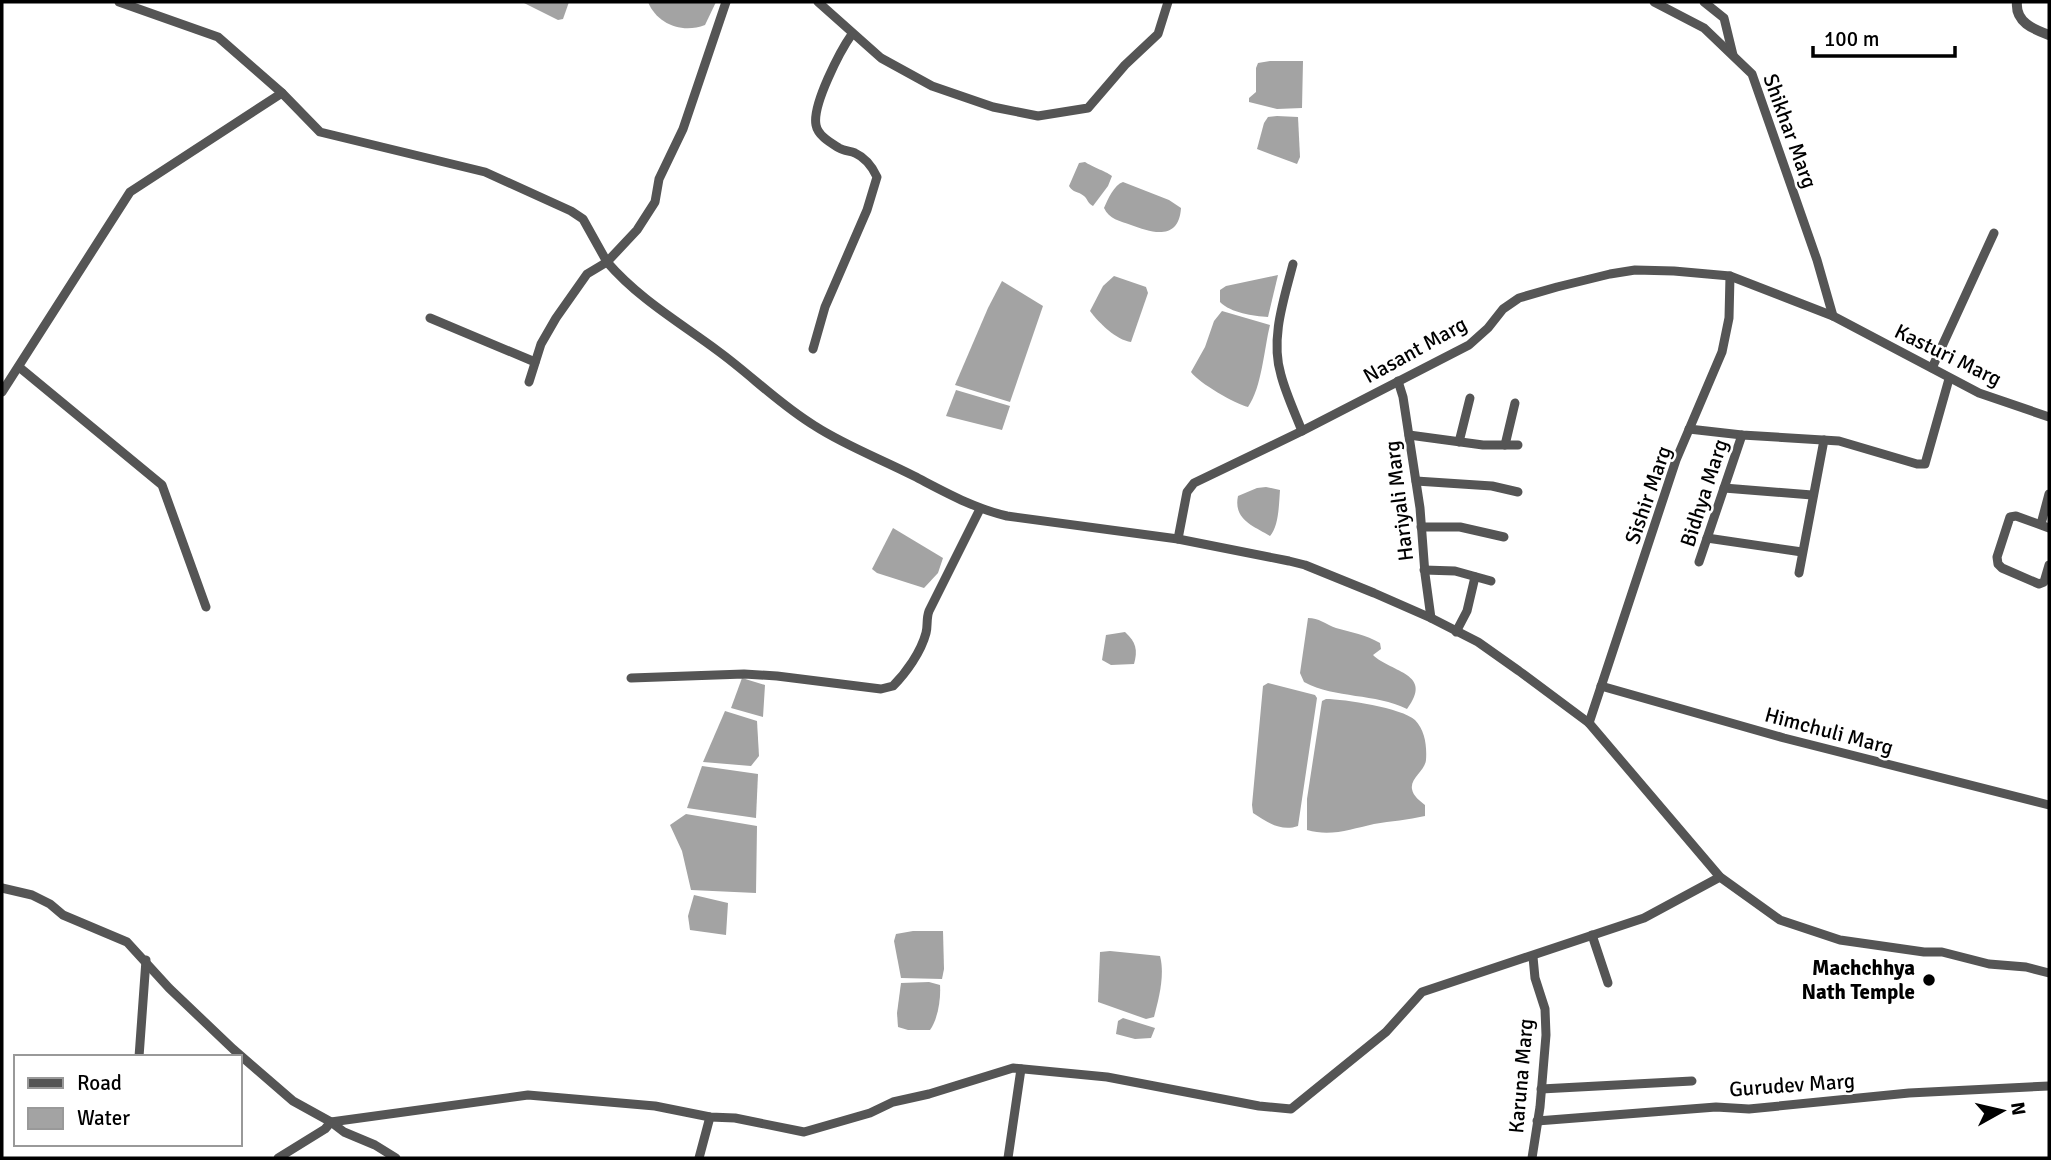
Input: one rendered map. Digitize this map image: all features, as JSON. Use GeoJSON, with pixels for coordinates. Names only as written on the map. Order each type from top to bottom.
{"type":"FeatureCollection","features":[{"type":"Feature","properties":{"kind":"street"},"geometry":{"type":"LineString","coordinates":[[119,2],[218,37],[282,93],[320,132],[485,172],[571,211],[583,219],[607,262],[633,290],[718,351],[813,425],[879,461],[980,509],[1007,516],[1178,539],[1305,565],[1431,618],[1478,642],[1589,723],[1720,877],[1780,920],[1840,940],[1941,952],[1990,964],[2026,967],[2049,973]]}},
{"type":"Feature","properties":{"kind":"street"},"geometry":{"type":"LineString","coordinates":[[529,382],[535,362],[556,318],[587,274],[607,262],[637,230],[655,202],[659,179],[683,128],[726,2]]}},
{"type":"Feature","properties":{"kind":"street"},"geometry":{"type":"LineString","coordinates":[[818,2],[881,58],[932,86],[993,107],[1038,116],[1088,108],[1125,65],[1158,34],[1168,2]]}},
{"type":"Feature","properties":{"kind":"street","name":"Shikhar Marg"},"geometry":{"type":"LineString","coordinates":[[1654,2],[1704,28],[1752,74],[1817,260],[1833,316]]}},
{"type":"Feature","properties":{"kind":"street"},"geometry":{"type":"LineString","coordinates":[[1704,2],[1724,18],[1733,55]]}},
{"type":"Feature","properties":{"kind":"street"},"geometry":{"type":"LineString","coordinates":[[2017,2],[2016,9],[2026,25],[2049,35]]}},
{"type":"Feature","properties":{"kind":"street"},"geometry":{"type":"LineString","coordinates":[[813,349],[825,307],[864,219],[875,191],[877,177],[870,163],[855,153],[842,150],[821,135],[816,126],[816,110],[840,51],[852,34]]}},
{"type":"Feature","properties":{"kind":"street"},"geometry":{"type":"LineString","coordinates":[[2,393],[130,192],[282,93]]}},
{"type":"Feature","properties":{"kind":"street"},"geometry":{"type":"LineString","coordinates":[[1932,368],[1994,233]]}},
{"type":"Feature","properties":{"kind":"street"},"geometry":{"type":"LineString","coordinates":[[1293,264],[1283,303],[1277,348],[1280,374],[1303,431]]}},
{"type":"Feature","properties":{"kind":"street","name":"Nasant Marg"},"geometry":{"type":"LineString","coordinates":[[1178,539],[1187,492],[1194,483],[1303,431],[1469,345],[1488,328],[1503,309],[1519,298],[1610,274],[1635,270],[1674,271],[1730,276],[1833,316]]}},
{"type":"Feature","properties":{"kind":"street","name":"Sishir Marg"},"geometry":{"type":"LineString","coordinates":[[1589,723],[1676,460],[1722,352],[1729,318],[1730,276]]}},
{"type":"Feature","properties":{"kind":"street","name":"Kasturi Marg"},"geometry":{"type":"LineString","coordinates":[[1833,316],[1949,379],[1979,393],[2049,417]]}},
{"type":"Feature","properties":{"kind":"street"},"geometry":{"type":"LineString","coordinates":[[430,318],[535,362]]}},
{"type":"Feature","properties":{"kind":"street"},"geometry":{"type":"LineString","coordinates":[[19,367],[162,485],[206,607]]}},
{"type":"Feature","properties":{"kind":"street"},"geometry":{"type":"LineString","coordinates":[[1689,429],[1839,442],[1917,464],[1926,464],[1949,379]]}},
{"type":"Feature","properties":{"kind":"street","name":"Hariyali Marg"},"geometry":{"type":"LineString","coordinates":[[1398,381],[1416,481],[1431,618]]}},
{"type":"Feature","properties":{"kind":"street"},"geometry":{"type":"LineString","coordinates":[[1459,442],[1470,398]]}},
{"type":"Feature","properties":{"kind":"street"},"geometry":{"type":"LineString","coordinates":[[1505,445],[1515,402]]}},
{"type":"Feature","properties":{"kind":"street"},"geometry":{"type":"LineString","coordinates":[[1409,435],[1459,442],[1518,445]]}},
{"type":"Feature","properties":{"kind":"street","name":"Bidhya Marg"},"geometry":{"type":"LineString","coordinates":[[1699,562],[1742,435]]}},
{"type":"Feature","properties":{"kind":"street"},"geometry":{"type":"LineString","coordinates":[[1799,573],[1824,440]]}},
{"type":"Feature","properties":{"kind":"street"},"geometry":{"type":"LineString","coordinates":[[1416,481],[1492,486],[1518,492]]}},
{"type":"Feature","properties":{"kind":"street"},"geometry":{"type":"LineString","coordinates":[[1724,488],[1812,495]]}},
{"type":"Feature","properties":{"kind":"street"},"geometry":{"type":"LineString","coordinates":[[2049,494],[2045,526],[2016,516],[2010,517],[1997,557],[2002,568],[2039,584],[2044,582],[2049,565]]}},
{"type":"Feature","properties":{"kind":"street"},"geometry":{"type":"LineString","coordinates":[[631,678],[744,674],[881,689],[893,687],[919,650],[927,630],[926,619],[929,611],[980,509]]}},
{"type":"Feature","properties":{"kind":"street"},"geometry":{"type":"LineString","coordinates":[[1421,527],[1460,527],[1504,537]]}},
{"type":"Feature","properties":{"kind":"street"},"geometry":{"type":"LineString","coordinates":[[1707,538],[1802,552]]}},
{"type":"Feature","properties":{"kind":"street"},"geometry":{"type":"LineString","coordinates":[[1424,570],[1455,571],[1491,581]]}},
{"type":"Feature","properties":{"kind":"street"},"geometry":{"type":"LineString","coordinates":[[1456,632],[1467,611],[1475,577]]}},
{"type":"Feature","properties":{"kind":"street","name":"Himchuli Marg"},"geometry":{"type":"LineString","coordinates":[[1601,686],[1784,738],[2049,805]]}},
{"type":"Feature","properties":{"kind":"street"},"geometry":{"type":"LineString","coordinates":[[278,1158],[326,1129],[331,1122],[528,1095],[655,1106],[804,1132],[870,1113],[893,1102],[929,1094],[1013,1068],[1107,1077],[1247,1104],[1291,1109],[1386,1032],[1422,992],[1644,918],[1720,877]]}},
{"type":"Feature","properties":{"kind":"street"},"geometry":{"type":"LineString","coordinates":[[2,887],[32,895],[50,904],[63,915],[127,942],[169,988],[240,1055]]}},
{"type":"Feature","properties":{"kind":"street"},"geometry":{"type":"LineString","coordinates":[[1592,935],[1608,983]]}},
{"type":"Feature","properties":{"kind":"street","name":"Karuna Marg"},"geometry":{"type":"LineString","coordinates":[[1532,1158],[1546,1035],[1545,1009],[1535,978],[1533,957]]}},
{"type":"Feature","properties":{"kind":"street"},"geometry":{"type":"LineString","coordinates":[[139,1055],[146,960]]}},
{"type":"Feature","properties":{"kind":"street"},"geometry":{"type":"LineString","coordinates":[[242,1057],[293,1101],[394,1158]]}},
{"type":"Feature","properties":{"kind":"street"},"geometry":{"type":"LineString","coordinates":[[1008,1158],[1021,1069]]}},
{"type":"Feature","properties":{"kind":"street"},"geometry":{"type":"LineString","coordinates":[[1541,1089],[1692,1081]]}},
{"type":"Feature","properties":{"kind":"street","name":"Gurudev Marg"},"geometry":{"type":"LineString","coordinates":[[1537,1121],[1716,1107],[1749,1109],[1909,1093],[2049,1086]]}},
{"type":"Feature","properties":{"kind":"street"},"geometry":{"type":"LineString","coordinates":[[698,1158],[710,1117]]}},
{"type":"Feature","properties":{"kind":"water"},"geometry":{"type":"Polygon","coordinates":[[[522,2],[569,2],[563,19],[558,20],[522,2]]]}},
{"type":"Feature","properties":{"kind":"water"},"geometry":{"type":"Polygon","coordinates":[[[648,2],[716,2],[705,25],[688,28],[664,21],[657,16],[648,2]]]}},
{"type":"Feature","properties":{"kind":"water"},"geometry":{"type":"Polygon","coordinates":[[[1303,61],[1302,108],[1277,109],[1249,102],[1249,98],[1256,92],[1258,63],[1303,61]]]}},
{"type":"Feature","properties":{"kind":"water"},"geometry":{"type":"Polygon","coordinates":[[[1268,117],[1298,117],[1300,157],[1297,164],[1257,149],[1264,123],[1268,117]]]}},
{"type":"Feature","properties":{"kind":"water"},"geometry":{"type":"Polygon","coordinates":[[[1085,162],[1112,176],[1093,206],[1069,186],[1079,163],[1085,162]]]}},
{"type":"Feature","properties":{"kind":"water"},"geometry":{"type":"Polygon","coordinates":[[[1123,182],[1169,200],[1181,208],[1175,226],[1170,230],[1156,232],[1109,215],[1104,208],[1114,189],[1123,182]]]}},
{"type":"Feature","properties":{"kind":"water"},"geometry":{"type":"Polygon","coordinates":[[[1278,275],[1268,317],[1236,311],[1220,302],[1220,290],[1226,286],[1278,275]]]}},
{"type":"Feature","properties":{"kind":"water"},"geometry":{"type":"Polygon","coordinates":[[[1114,276],[1146,287],[1148,293],[1131,342],[1125,341],[1103,326],[1090,311],[1103,286],[1114,276]]]}},
{"type":"Feature","properties":{"kind":"water"},"geometry":{"type":"Polygon","coordinates":[[[1002,281],[1043,306],[1010,402],[955,385],[1002,281]]]}},
{"type":"Feature","properties":{"kind":"water"},"geometry":{"type":"Polygon","coordinates":[[[1222,311],[1270,325],[1260,379],[1248,407],[1218,393],[1191,372],[1205,347],[1214,321],[1222,311]]]}},
{"type":"Feature","properties":{"kind":"water"},"geometry":{"type":"Polygon","coordinates":[[[956,390],[1010,406],[1002,430],[946,416],[956,390]]]}},
{"type":"Feature","properties":{"kind":"water"},"geometry":{"type":"Polygon","coordinates":[[[1266,487],[1280,490],[1277,520],[1270,536],[1246,521],[1237,504],[1238,496],[1266,487]]]}},
{"type":"Feature","properties":{"kind":"water"},"geometry":{"type":"Polygon","coordinates":[[[893,528],[943,558],[938,573],[924,588],[872,569],[893,528]]]}},
{"type":"Feature","properties":{"kind":"water"},"geometry":{"type":"Polygon","coordinates":[[[1308,618],[1380,643],[1381,649],[1373,655],[1407,675],[1416,688],[1407,709],[1382,700],[1329,691],[1304,682],[1300,673],[1308,618]]]}},
{"type":"Feature","properties":{"kind":"water"},"geometry":{"type":"Polygon","coordinates":[[[1125,632],[1135,646],[1134,664],[1111,665],[1102,660],[1106,635],[1125,632]]]}},
{"type":"Feature","properties":{"kind":"water"},"geometry":{"type":"Polygon","coordinates":[[[742,678],[765,685],[763,717],[731,708],[742,678]]]}},
{"type":"Feature","properties":{"kind":"water"},"geometry":{"type":"Polygon","coordinates":[[[1268,683],[1315,695],[1317,698],[1298,826],[1292,828],[1274,825],[1253,813],[1263,686],[1268,683]]]}},
{"type":"Feature","properties":{"kind":"water"},"geometry":{"type":"Polygon","coordinates":[[[1326,699],[1386,708],[1415,720],[1425,739],[1426,760],[1413,781],[1412,789],[1425,805],[1425,816],[1333,832],[1307,830],[1307,799],[1322,701],[1326,699]]]}},
{"type":"Feature","properties":{"kind":"water"},"geometry":{"type":"Polygon","coordinates":[[[725,711],[757,721],[759,756],[751,766],[703,762],[725,711]]]}},
{"type":"Feature","properties":{"kind":"water"},"geometry":{"type":"Polygon","coordinates":[[[702,766],[758,774],[756,818],[687,808],[702,766]]]}},
{"type":"Feature","properties":{"kind":"water"},"geometry":{"type":"Polygon","coordinates":[[[686,814],[757,826],[756,893],[691,890],[682,851],[670,825],[686,814]]]}},
{"type":"Feature","properties":{"kind":"water"},"geometry":{"type":"Polygon","coordinates":[[[694,895],[728,903],[726,935],[690,930],[688,916],[694,895]]]}},
{"type":"Feature","properties":{"kind":"water"},"geometry":{"type":"Polygon","coordinates":[[[943,931],[942,979],[901,978],[894,941],[896,934],[943,931]]]}},
{"type":"Feature","properties":{"kind":"water"},"geometry":{"type":"Polygon","coordinates":[[[1100,952],[1160,956],[1162,979],[1154,1017],[1146,1019],[1098,1002],[1100,952]]]}},
{"type":"Feature","properties":{"kind":"water"},"geometry":{"type":"Polygon","coordinates":[[[929,982],[940,985],[937,1014],[930,1030],[898,1027],[901,983],[929,982]]]}},
{"type":"Feature","properties":{"kind":"water"},"geometry":{"type":"Polygon","coordinates":[[[1123,1018],[1155,1028],[1151,1038],[1135,1039],[1116,1034],[1118,1021],[1123,1018]]]}},
{"type":"Feature","properties":{"kind":"place","name":"Machchhya Nath Temple"},"geometry":{"type":"Point","coordinates":[1929,980]}}]}
